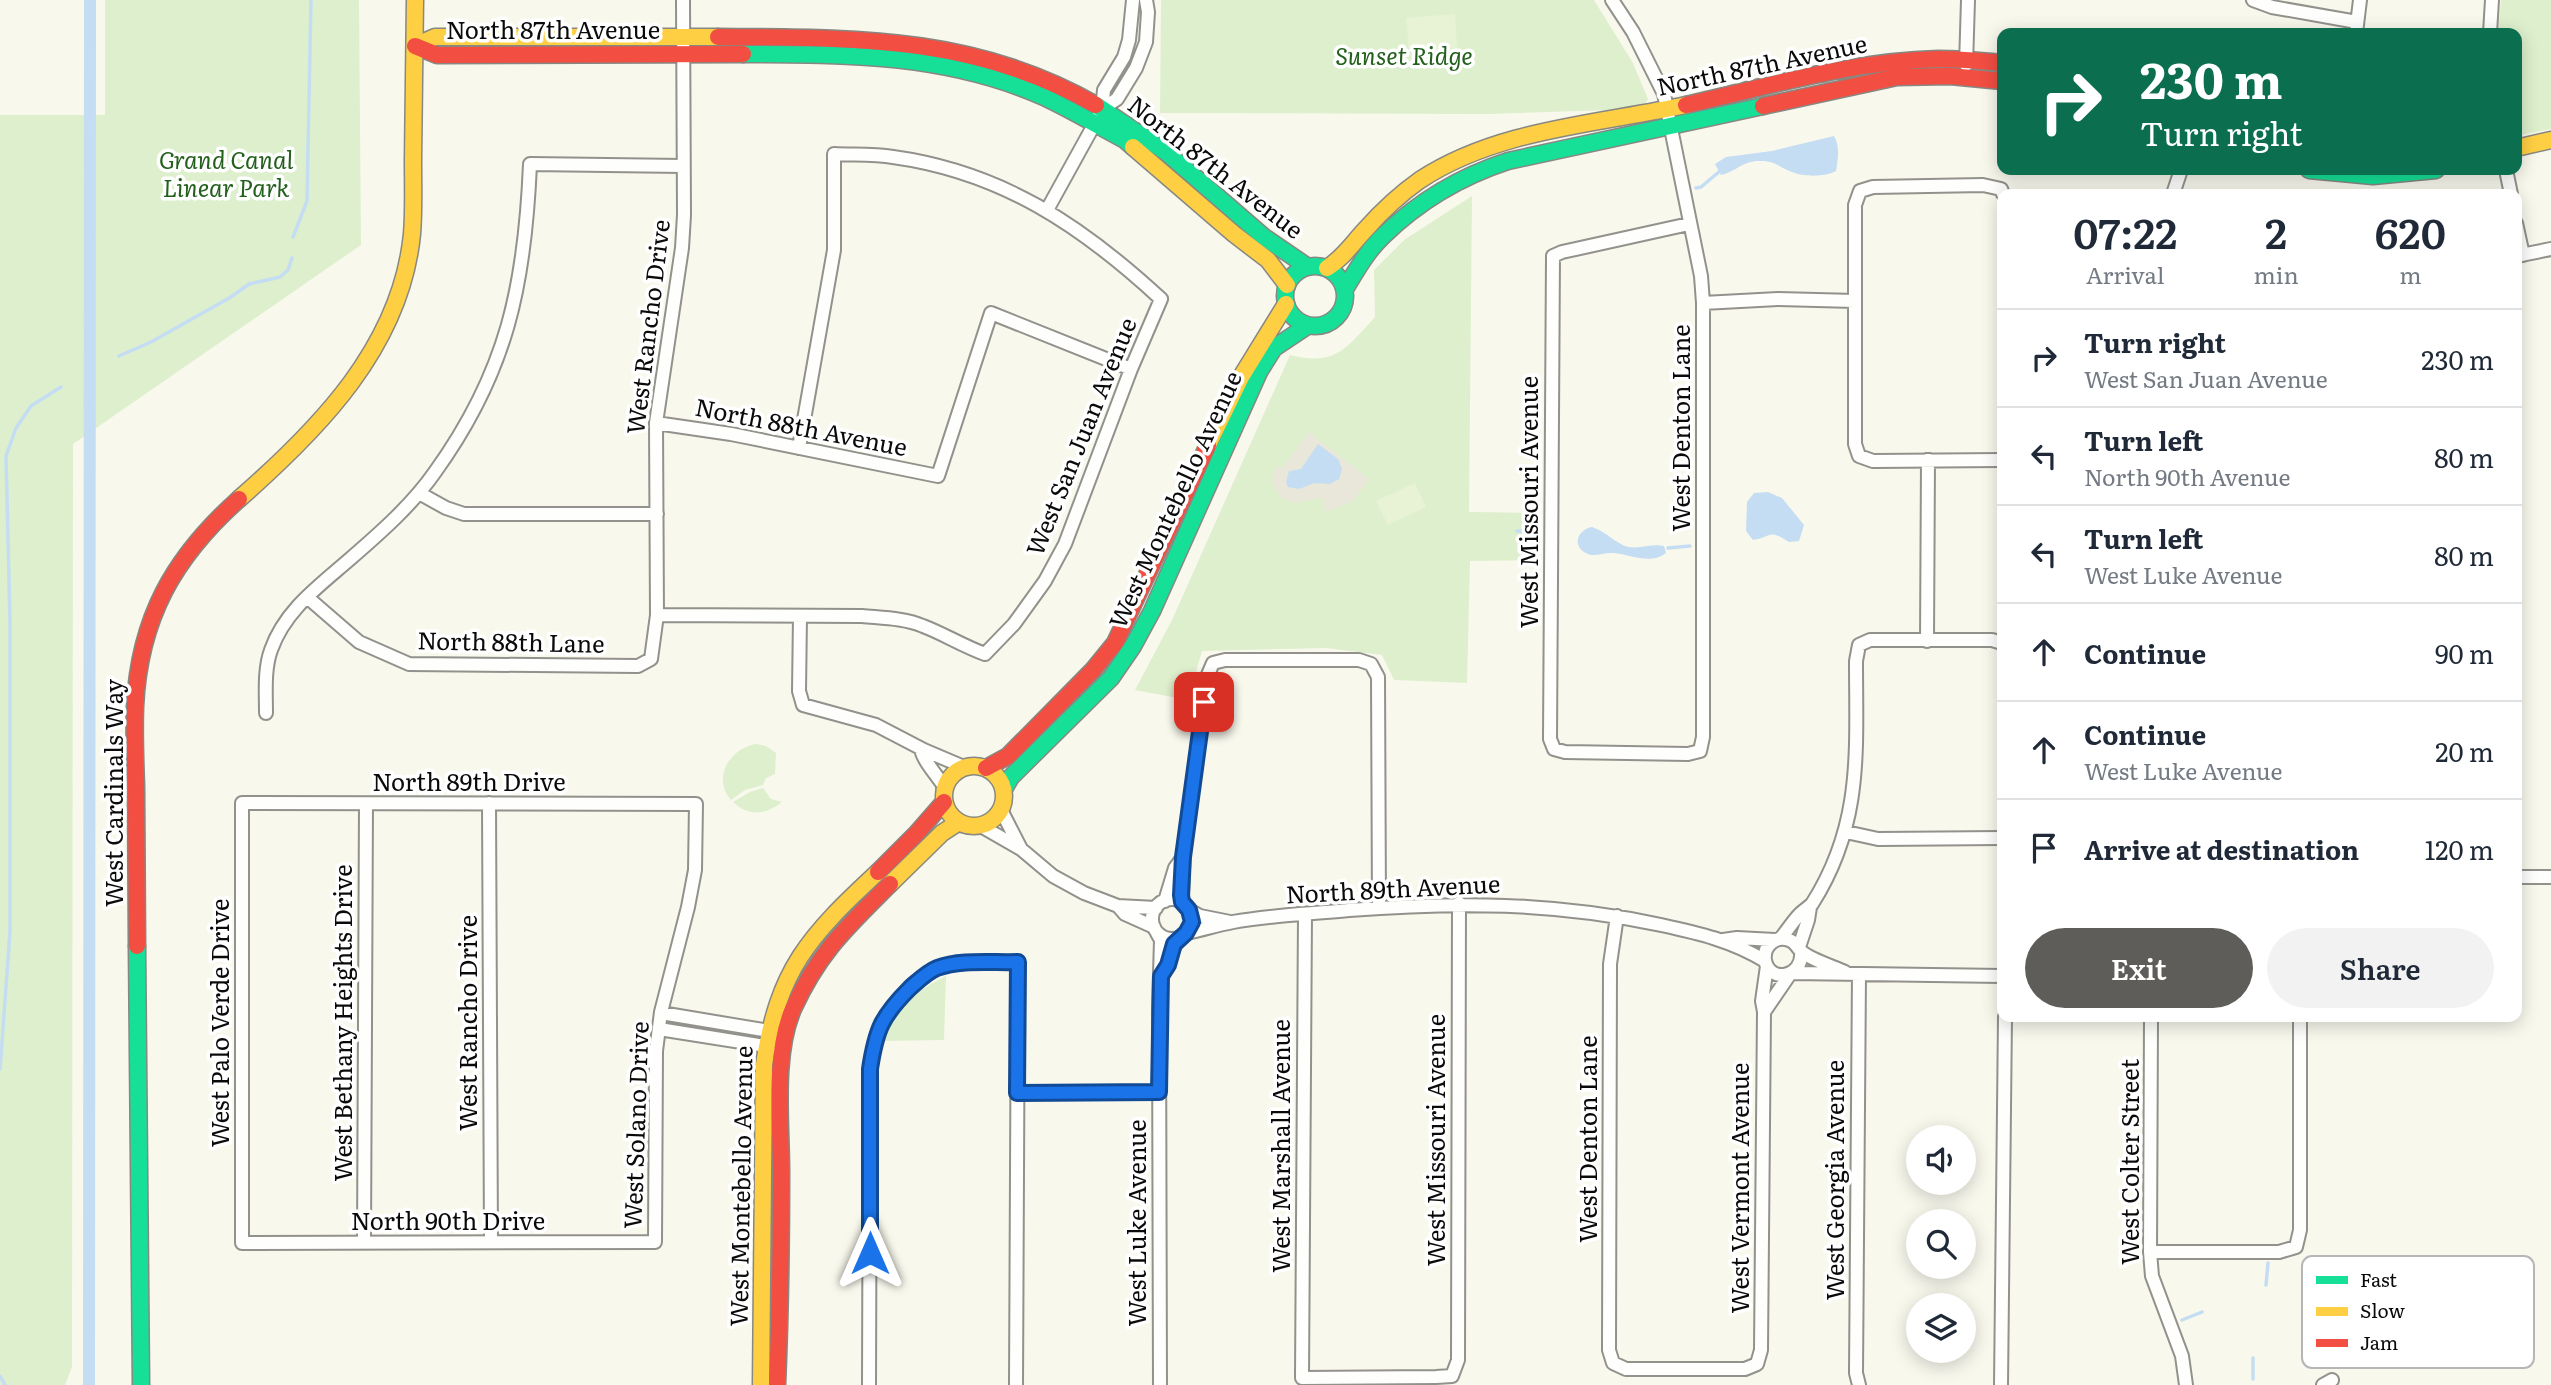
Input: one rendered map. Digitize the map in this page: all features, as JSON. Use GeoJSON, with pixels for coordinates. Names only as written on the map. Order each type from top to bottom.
{"type":"FeatureCollection","features":[{"type":"Feature","properties":{"kind":"street","name":"West Cardinals Way"},"geometry":{"type":"LineString","coordinates":[[141,1385],[135,720],[141,651],[159,600],[185,556],[226,513],[290,455],[335,407],[362,369],[384,329],[408,265],[412,234],[415,0]]}},
{"type":"Feature","properties":{"kind":"street","name":"West Rancho Drive"},"geometry":{"type":"LineString","coordinates":[[651,659],[657,615],[656,423],[682,248],[684,215],[683,0]]}},
{"type":"Feature","properties":{"kind":"street"},"geometry":{"type":"LineString","coordinates":[[799,448],[834,250],[834,154],[891,156],[953,169],[1021,195],[1048,210],[1098,116],[1104,90],[1124,57],[1133,0]]}},
{"type":"Feature","properties":{"kind":"street"},"geometry":{"type":"LineString","coordinates":[[1098,116],[1117,99],[1136,68],[1146,42],[1146,0]]}},
{"type":"Feature","properties":{"kind":"street"},"geometry":{"type":"LineString","coordinates":[[1612,0],[1654,72],[1664,94],[1667,109]]}},
{"type":"Feature","properties":{"kind":"street"},"geometry":{"type":"LineString","coordinates":[[1966,68],[1968,0]]}},
{"type":"Feature","properties":{"kind":"street"},"geometry":{"type":"LineString","coordinates":[[2253,0],[2356,28],[2360,0]]}},
{"type":"Feature","properties":{"kind":"street"},"geometry":{"type":"LineString","coordinates":[[2490,28],[2492,0]]}},
{"type":"Feature","properties":{"kind":"street"},"geometry":{"type":"LineString","coordinates":[[1129,31],[1147,32]]}},
{"type":"Feature","properties":{"kind":"street","name":"North 87th Avenue"},"geometry":{"type":"LineString","coordinates":[[415,46],[435,37],[832,37],[897,41],[939,48],[1022,70],[1061,85],[1268,260],[1287,285]]}},
{"type":"Feature","properties":{"kind":"street","name":"North 87th Avenue"},"geometry":{"type":"LineString","coordinates":[[415,46],[437,55],[874,56],[915,60],[964,70],[1098,116],[1154,143],[1277,247],[1308,267]]}},
{"type":"Feature","properties":{"kind":"street","name":"North 87th Avenue"},"geometry":{"type":"LineString","coordinates":[[1327,268],[1350,251],[1363,233],[1401,195],[1428,175],[1492,145],[1795,79],[1867,66],[1917,61],[1966,68],[1997,79]]}},
{"type":"Feature","properties":{"kind":"street","name":"North 87th Avenue"},"geometry":{"type":"LineString","coordinates":[[1345,289],[1363,260],[1383,236],[1441,190],[1477,171],[1508,161],[1897,77],[1997,64]]}},
{"type":"Feature","properties":{"kind":"street","name":"West Denton Lane"},"geometry":{"type":"LineString","coordinates":[[1667,109],[1701,276],[1703,303],[1703,737],[1700,751]]}},
{"type":"Feature","properties":{"kind":"street"},"geometry":{"type":"LineString","coordinates":[[2522,147],[2551,140]]}},
{"type":"Feature","properties":{"kind":"street"},"geometry":{"type":"LineString","coordinates":[[266,713],[266,677],[270,651],[285,620],[419,493],[453,447],[473,413],[503,347],[523,260],[528,222],[530,164],[683,166]]}},
{"type":"Feature","properties":{"kind":"street"},"geometry":{"type":"LineString","coordinates":[[2383,175],[2402,175]]}},
{"type":"Feature","properties":{"kind":"street"},"geometry":{"type":"LineString","coordinates":[[1997,190],[1983,186],[1873,187],[1860,191],[1855,205],[1855,444],[1859,456],[1873,461],[1997,460]]}},
{"type":"Feature","properties":{"kind":"street","name":"West San Juan Avenue"},"geometry":{"type":"LineString","coordinates":[[800,616],[862,615],[895,619],[922,625],[957,644],[985,654],[1014,624],[1045,581],[1065,544],[1131,369],[1161,299],[1120,260],[1048,210]]}},
{"type":"Feature","properties":{"kind":"street","name":"West Missouri Avenue"},"geometry":{"type":"LineString","coordinates":[[1689,224],[1562,251],[1553,256],[1550,739],[1554,749],[1564,752],[1688,754],[1700,751]]}},
{"type":"Feature","properties":{"kind":"street"},"geometry":{"type":"LineString","coordinates":[[2522,255],[2551,249]]}},
{"type":"Feature","properties":{"kind":"street"},"geometry":{"type":"LineString","coordinates":[[1308,267],[1327,268],[1335,273],[1345,289],[1344,307],[1335,320],[1321,326],[1307,326],[1293,318],[1286,304],[1287,285],[1292,276],[1308,267]]}},
{"type":"Feature","properties":{"kind":"street"},"geometry":{"type":"LineString","coordinates":[[1703,303],[1778,299],[1855,300]]}},
{"type":"Feature","properties":{"kind":"street","name":"West Montebello Avenue"},"geometry":{"type":"LineString","coordinates":[[986,768],[1008,756],[1093,670],[1115,643],[1247,364],[1286,304]]}},
{"type":"Feature","properties":{"kind":"street","name":"North 88th Avenue"},"geometry":{"type":"LineString","coordinates":[[656,423],[938,476],[991,313],[1131,369]]}},
{"type":"Feature","properties":{"kind":"street","name":"West Montebello Avenue"},"geometry":{"type":"LineString","coordinates":[[1004,789],[1011,777],[1111,678],[1133,646],[1152,611],[1259,372],[1274,348],[1307,326]]}},
{"type":"Feature","properties":{"kind":"street"},"geometry":{"type":"LineString","coordinates":[[1927,641],[1928,460]]}},
{"type":"Feature","properties":{"kind":"street"},"geometry":{"type":"LineString","coordinates":[[419,493],[446,508],[464,514],[657,514]]}},
{"type":"Feature","properties":{"kind":"street","name":"North 88th Lane"},"geometry":{"type":"LineString","coordinates":[[307,597],[359,642],[409,664],[638,666],[651,659]]}},
{"type":"Feature","properties":{"kind":"street"},"geometry":{"type":"LineString","coordinates":[[657,615],[800,616],[799,691],[803,705],[876,725],[921,749],[964,767]]}},
{"type":"Feature","properties":{"kind":"street"},"geometry":{"type":"LineString","coordinates":[[1764,1012],[1801,962],[1800,949],[1810,907],[1824,883],[1846,832],[1856,774],[1858,645],[1870,640],[1997,642]]}},
{"type":"Feature","properties":{"kind":"street"},"geometry":{"type":"LineString","coordinates":[[1118,906],[1125,914],[1168,939],[1184,935],[1192,922],[1186,906],[1183,857],[1207,677],[1213,663],[1225,660],[1359,660],[1371,664],[1378,677],[1379,908]]}},
{"type":"Feature","properties":{"kind":"street"},"geometry":{"type":"LineString","coordinates":[[921,749],[922,758],[930,765],[944,795],[949,814],[958,822],[973,827],[990,822],[1001,810],[1004,789],[994,773],[986,768],[964,767],[954,772],[944,795]]}},
{"type":"Feature","properties":{"kind":"street","name":"West Montebello Avenue"},"geometry":{"type":"LineString","coordinates":[[761,1385],[767,1038],[788,974],[804,947],[823,924],[917,836],[944,795]]}},
{"type":"Feature","properties":{"kind":"street","name":"North 89th Drive"},"geometry":{"type":"LineString","coordinates":[[242,803],[696,804]]}},
{"type":"Feature","properties":{"kind":"street","name":"West Palo Verde Drive"},"geometry":{"type":"LineString","coordinates":[[242,803],[242,1243]]}},
{"type":"Feature","properties":{"kind":"street","name":"West Rancho Drive"},"geometry":{"type":"LineString","coordinates":[[489,803],[491,1242]]}},
{"type":"Feature","properties":{"kind":"street","name":"West Bethany Heights Drive"},"geometry":{"type":"LineString","coordinates":[[365,1243],[366,804]]}},
{"type":"Feature","properties":{"kind":"street","name":"West Solano Drive"},"geometry":{"type":"LineString","coordinates":[[655,1242],[656,1051],[661,1013],[695,870],[696,804]]}},
{"type":"Feature","properties":{"kind":"street"},"geometry":{"type":"LineString","coordinates":[[1001,810],[1021,849]]}},
{"type":"Feature","properties":{"kind":"street","name":"West Montebello Avenue"},"geometry":{"type":"LineString","coordinates":[[776,1385],[781,1299],[784,1041],[805,983],[835,939],[942,833],[958,822]]}},
{"type":"Feature","properties":{"kind":"street"},"geometry":{"type":"LineString","coordinates":[[981,825],[1021,849],[1053,877],[1084,893],[1118,906],[1161,904],[1177,900],[1186,906]]}},
{"type":"Feature","properties":{"kind":"street"},"geometry":{"type":"LineString","coordinates":[[1846,832],[1878,839],[1997,838]]}},
{"type":"Feature","properties":{"kind":"street"},"geometry":{"type":"LineString","coordinates":[[1156,930],[1153,914],[1161,904],[1175,868],[1183,857]]}},
{"type":"Feature","properties":{"kind":"street"},"geometry":{"type":"LineString","coordinates":[[2522,877],[2551,877]]}},
{"type":"Feature","properties":{"kind":"street","name":"West Missouri Avenue"},"geometry":{"type":"LineString","coordinates":[[1302,1378],[1452,1376],[1458,1360],[1459,903]]}},
{"type":"Feature","properties":{"kind":"street","name":"North 89th Avenue"},"geometry":{"type":"LineString","coordinates":[[1184,935],[1230,922],[1459,903],[1576,909],[1617,916],[1723,940],[1766,964]]}},
{"type":"Feature","properties":{"kind":"street","name":"North 89th Avenue"},"geometry":{"type":"LineString","coordinates":[[1186,906],[1200,916],[1230,922]]}},
{"type":"Feature","properties":{"kind":"street"},"geometry":{"type":"LineString","coordinates":[[1810,907],[1799,915],[1765,952],[1766,964],[1774,973],[1997,976]]}},
{"type":"Feature","properties":{"kind":"street","name":"West Marshall Avenue"},"geometry":{"type":"LineString","coordinates":[[1302,1378],[1305,914]]}},
{"type":"Feature","properties":{"kind":"street","name":"West Denton Lane"},"geometry":{"type":"LineString","coordinates":[[1617,916],[1610,964],[1609,1350],[1613,1363],[1626,1369],[1745,1369],[1757,1364]]}},
{"type":"Feature","properties":{"kind":"street","name":"West Luke Avenue"},"geometry":{"type":"LineString","coordinates":[[1156,930],[1161,940],[1158,966],[1161,976],[1160,1385]]}},
{"type":"Feature","properties":{"kind":"street","name":"West Luke Avenue"},"geometry":{"type":"LineString","coordinates":[[1161,976],[1168,965],[1174,944],[1184,935]]}},
{"type":"Feature","properties":{"kind":"street"},"geometry":{"type":"LineString","coordinates":[[1777,940],[1788,939],[1800,949],[1852,973]]}},
{"type":"Feature","properties":{"kind":"street","name":"North 89th Avenue"},"geometry":{"type":"LineString","coordinates":[[1723,940],[1777,940]]}},
{"type":"Feature","properties":{"kind":"street"},"geometry":{"type":"LineString","coordinates":[[869,1385],[870,1069],[874,1042],[883,1017],[920,979],[937,968],[959,964],[1018,962],[1016,1385]]}},
{"type":"Feature","properties":{"kind":"street","name":"West Vermont Avenue"},"geometry":{"type":"LineString","coordinates":[[1757,1364],[1761,1350],[1762,1001],[1766,964]]}},
{"type":"Feature","properties":{"kind":"street","name":"West Georgia Avenue"},"geometry":{"type":"LineString","coordinates":[[1852,973],[1856,1373],[1859,1385]]}},
{"type":"Feature","properties":{"kind":"street"},"geometry":{"type":"LineString","coordinates":[[661,1013],[784,1041]]}},
{"type":"Feature","properties":{"kind":"street"},"geometry":{"type":"LineString","coordinates":[[2001,1385],[2005,1022]]}},
{"type":"Feature","properties":{"kind":"street","name":"West Colter Street"},"geometry":{"type":"LineString","coordinates":[[2151,1022],[2152,1276],[2182,1356],[2186,1385]]}},
{"type":"Feature","properties":{"kind":"street"},"geometry":{"type":"LineString","coordinates":[[2150,1252],[2279,1252],[2296,1247],[2300,1230],[2300,1022]]}},
{"type":"Feature","properties":{"kind":"street"},"geometry":{"type":"LineString","coordinates":[[659,1029],[767,1038]]}},
{"type":"Feature","properties":{"kind":"street"},"geometry":{"type":"LineString","coordinates":[[1017,1093],[1159,1092]]}},
{"type":"Feature","properties":{"kind":"street","name":"North 90th Drive"},"geometry":{"type":"LineString","coordinates":[[242,1243],[655,1242]]}},
{"type":"Feature","properties":{"kind":"green space","name":"Grand Canal Linear Park"},"geometry":{"type":"Polygon","coordinates":[[[105,0],[359,0],[361,245],[73,444],[72,1367],[65,1385],[0,1385],[0,115],[105,115],[105,0]]]}},
{"type":"Feature","properties":{"kind":"green space","name":"Sunset Ridge"},"geometry":{"type":"Polygon","coordinates":[[[1161,0],[1594,0],[1633,63],[1648,99],[1642,109],[1489,114],[1160,113],[1161,0]]]}},
{"type":"Feature","properties":{"kind":"green space"},"geometry":{"type":"Polygon","coordinates":[[[2501,0],[2551,0],[2551,129],[2522,135],[2522,28],[2498,28],[2501,0]]]}},
{"type":"Feature","properties":{"kind":"green space"},"geometry":{"type":"Polygon","coordinates":[[[1455,14],[1457,48],[1409,51],[1406,18],[1455,14]]]}},
{"type":"Feature","properties":{"kind":"green space"},"geometry":{"type":"Polygon","coordinates":[[[1472,196],[1469,512],[1538,513],[1538,560],[1470,561],[1467,683],[1394,680],[1382,655],[1326,648],[1202,651],[1188,700],[1135,690],[1172,620],[1290,355],[1319,358],[1339,352],[1348,345],[1375,317],[1374,270],[1404,240],[1472,196]]]}},
{"type":"Feature","properties":{"kind":"green space"},"geometry":{"type":"Polygon","coordinates":[[[1415,483],[1426,507],[1388,525],[1376,501],[1415,483]]]}},
{"type":"Feature","properties":{"kind":"green space"},"geometry":{"type":"Polygon","coordinates":[[[757,744],[776,753],[775,774],[766,778],[763,785],[745,790],[731,800],[723,782],[727,764],[739,751],[757,744]]]}},
{"type":"Feature","properties":{"kind":"green space"},"geometry":{"type":"Polygon","coordinates":[[[763,788],[771,799],[782,802],[764,812],[751,812],[733,802],[750,792],[763,788]]]}},
{"type":"Feature","properties":{"kind":"green space"},"geometry":{"type":"Polygon","coordinates":[[[946,976],[944,1040],[883,1041],[908,1002],[924,988],[946,976]]]}},
{"type":"Feature","properties":{"kind":"shaded area"},"geometry":{"type":"Polygon","coordinates":[[[1309,432],[1369,479],[1353,501],[1326,512],[1322,498],[1295,503],[1280,497],[1272,481],[1276,466],[1282,468],[1309,432]]]}},
{"type":"Feature","properties":{"kind":"water"},"geometry":{"type":"Polygon","coordinates":[[[1834,136],[1838,148],[1836,171],[1826,174],[1802,175],[1762,161],[1750,162],[1721,175],[1715,164],[1726,157],[1772,151],[1834,136]]]}},
{"type":"Feature","properties":{"kind":"water"},"geometry":{"type":"Polygon","coordinates":[[[1318,444],[1338,459],[1342,469],[1339,479],[1330,484],[1314,483],[1299,489],[1288,487],[1286,482],[1289,471],[1301,469],[1318,444]]]}},
{"type":"Feature","properties":{"kind":"water"},"geometry":{"type":"Polygon","coordinates":[[[1768,492],[1782,498],[1804,525],[1799,541],[1789,542],[1773,534],[1753,540],[1746,531],[1747,502],[1754,493],[1768,492]]]}},
{"type":"Feature","properties":{"kind":"water"},"geometry":{"type":"Polygon","coordinates":[[[1592,527],[1626,546],[1664,546],[1666,553],[1651,559],[1613,553],[1589,554],[1579,546],[1578,538],[1583,531],[1592,527]]]}},
{"type":"Feature","properties":{"kind":"waterway"},"geometry":{"type":"LineString","coordinates":[[89,1385],[90,0]]}},
{"type":"Feature","properties":{"kind":"waterway"},"geometry":{"type":"LineString","coordinates":[[293,237],[307,201],[311,0]]}},
{"type":"Feature","properties":{"kind":"waterway"},"geometry":{"type":"LineString","coordinates":[[1696,188],[1720,171]]}},
{"type":"Feature","properties":{"kind":"waterway"},"geometry":{"type":"LineString","coordinates":[[119,356],[151,342],[249,284],[280,277],[288,270],[292,258]]}},
{"type":"Feature","properties":{"kind":"waterway"},"geometry":{"type":"LineString","coordinates":[[0,1069],[10,932],[10,621],[6,456],[16,428],[31,406],[61,387]]}},
{"type":"Feature","properties":{"kind":"waterway"},"geometry":{"type":"LineString","coordinates":[[1517,531],[1536,531]]}},
{"type":"Feature","properties":{"kind":"waterway"},"geometry":{"type":"LineString","coordinates":[[1668,548],[1690,546]]}},
{"type":"Feature","properties":{"kind":"waterway"},"geometry":{"type":"LineString","coordinates":[[2266,1285],[2268,1263]]}},
{"type":"Feature","properties":{"kind":"waterway"},"geometry":{"type":"LineString","coordinates":[[2182,1320],[2202,1312]]}},
{"type":"Feature","properties":{"kind":"waterway"},"geometry":{"type":"LineString","coordinates":[[2253,1358],[2253,1379]]}},
{"type":"Feature","properties":{"kind":"waterway"},"geometry":{"type":"LineString","coordinates":[[0,1376],[5,1385]]}},
{"type":"Feature","properties":{"kind":"traffic: fast"},"geometry":{"type":"LineString","coordinates":[[743,54],[858,56],[934,64],[971,72],[1044,97],[1125,140],[1133,147]]}},
{"type":"Feature","properties":{"kind":"traffic: fast"},"geometry":{"type":"LineString","coordinates":[[1096,105],[1166,152],[1264,237],[1308,267]]}},
{"type":"Feature","properties":{"kind":"traffic: fast"},"geometry":{"type":"LineString","coordinates":[[1345,289],[1362,261],[1383,236],[1426,201],[1474,174],[1508,161],[1763,106]]}},
{"type":"Feature","properties":{"kind":"traffic: fast"},"geometry":{"type":"LineString","coordinates":[[2362,175],[2384,175]]}},
{"type":"Feature","properties":{"kind":"traffic: fast"},"geometry":{"type":"LineString","coordinates":[[1309,266],[1321,266],[1340,279],[1345,296],[1343,308],[1332,321],[1321,326],[1309,326],[1290,313],[1285,302],[1285,290],[1298,271],[1309,266]]}},
{"type":"Feature","properties":{"kind":"traffic: fast"},"geometry":{"type":"LineString","coordinates":[[1004,789],[1011,777],[1111,678],[1133,646],[1152,611],[1259,372],[1274,348],[1307,326]]}},
{"type":"Feature","properties":{"kind":"traffic: fast"},"geometry":{"type":"LineString","coordinates":[[137,946],[141,1385]]}},
{"type":"Feature","properties":{"kind":"traffic: slow"},"geometry":{"type":"LineString","coordinates":[[239,499],[326,414],[374,349],[392,313],[405,275],[412,234],[415,0]]}},
{"type":"Feature","properties":{"kind":"traffic: slow"},"geometry":{"type":"LineString","coordinates":[[415,46],[435,37],[718,37]]}},
{"type":"Feature","properties":{"kind":"traffic: slow"},"geometry":{"type":"LineString","coordinates":[[1327,268],[1343,255],[1398,197],[1420,180],[1450,163],[1482,149],[1549,130],[1686,105]]}},
{"type":"Feature","properties":{"kind":"traffic: slow"},"geometry":{"type":"LineString","coordinates":[[2522,147],[2551,140]]}},
{"type":"Feature","properties":{"kind":"traffic: slow"},"geometry":{"type":"LineString","coordinates":[[1133,147],[1268,260],[1287,285]]}},
{"type":"Feature","properties":{"kind":"traffic: slow"},"geometry":{"type":"LineString","coordinates":[[1208,445],[1241,377],[1286,304]]}},
{"type":"Feature","properties":{"kind":"traffic: slow"},"geometry":{"type":"LineString","coordinates":[[968,766],[980,766],[999,779],[1004,796],[1002,808],[991,821],[980,826],[968,826],[949,813],[944,802],[944,790],[957,771],[968,766]]}},
{"type":"Feature","properties":{"kind":"traffic: slow"},"geometry":{"type":"LineString","coordinates":[[890,884],[942,833],[959,822]]}},
{"type":"Feature","properties":{"kind":"traffic: slow"},"geometry":{"type":"LineString","coordinates":[[761,1385],[764,1065],[770,1032],[778,1003],[800,956],[833,916],[878,872]]}},
{"type":"Feature","properties":{"kind":"traffic: jam"},"geometry":{"type":"LineString","coordinates":[[718,37],[865,40],[958,53],[1004,65],[1050,82],[1096,105]]}},
{"type":"Feature","properties":{"kind":"traffic: jam"},"geometry":{"type":"LineString","coordinates":[[415,46],[437,55],[743,54]]}},
{"type":"Feature","properties":{"kind":"traffic: jam"},"geometry":{"type":"LineString","coordinates":[[1686,105],[1874,64],[1938,59],[1997,63]]}},
{"type":"Feature","properties":{"kind":"traffic: jam"},"geometry":{"type":"LineString","coordinates":[[1763,106],[1897,77],[1950,76],[1997,81]]}},
{"type":"Feature","properties":{"kind":"traffic: jam"},"geometry":{"type":"LineString","coordinates":[[986,768],[1008,756],[1093,670],[1115,643],[1208,445]]}},
{"type":"Feature","properties":{"kind":"traffic: jam"},"geometry":{"type":"LineString","coordinates":[[137,946],[135,717],[138,675],[144,645],[164,591],[179,567],[196,543],[239,499]]}},
{"type":"Feature","properties":{"kind":"traffic: jam"},"geometry":{"type":"LineString","coordinates":[[878,872],[944,802]]}},
{"type":"Feature","properties":{"kind":"traffic: jam"},"geometry":{"type":"LineString","coordinates":[[777,1385],[781,1225],[780,1068],[787,1027],[793,1009],[813,971],[847,927],[890,884]]}},
{"type":"Feature","properties":{"kind":"route"},"geometry":{"type":"LineString","coordinates":[[870,1253],[870,1069],[874,1042],[883,1017],[920,979],[937,968],[959,964],[1018,962],[1017,1093],[1159,1092],[1161,976],[1168,965],[1174,944],[1186,933],[1192,922],[1192,916],[1182,902],[1181,895],[1183,857],[1204,702]]}}]}
